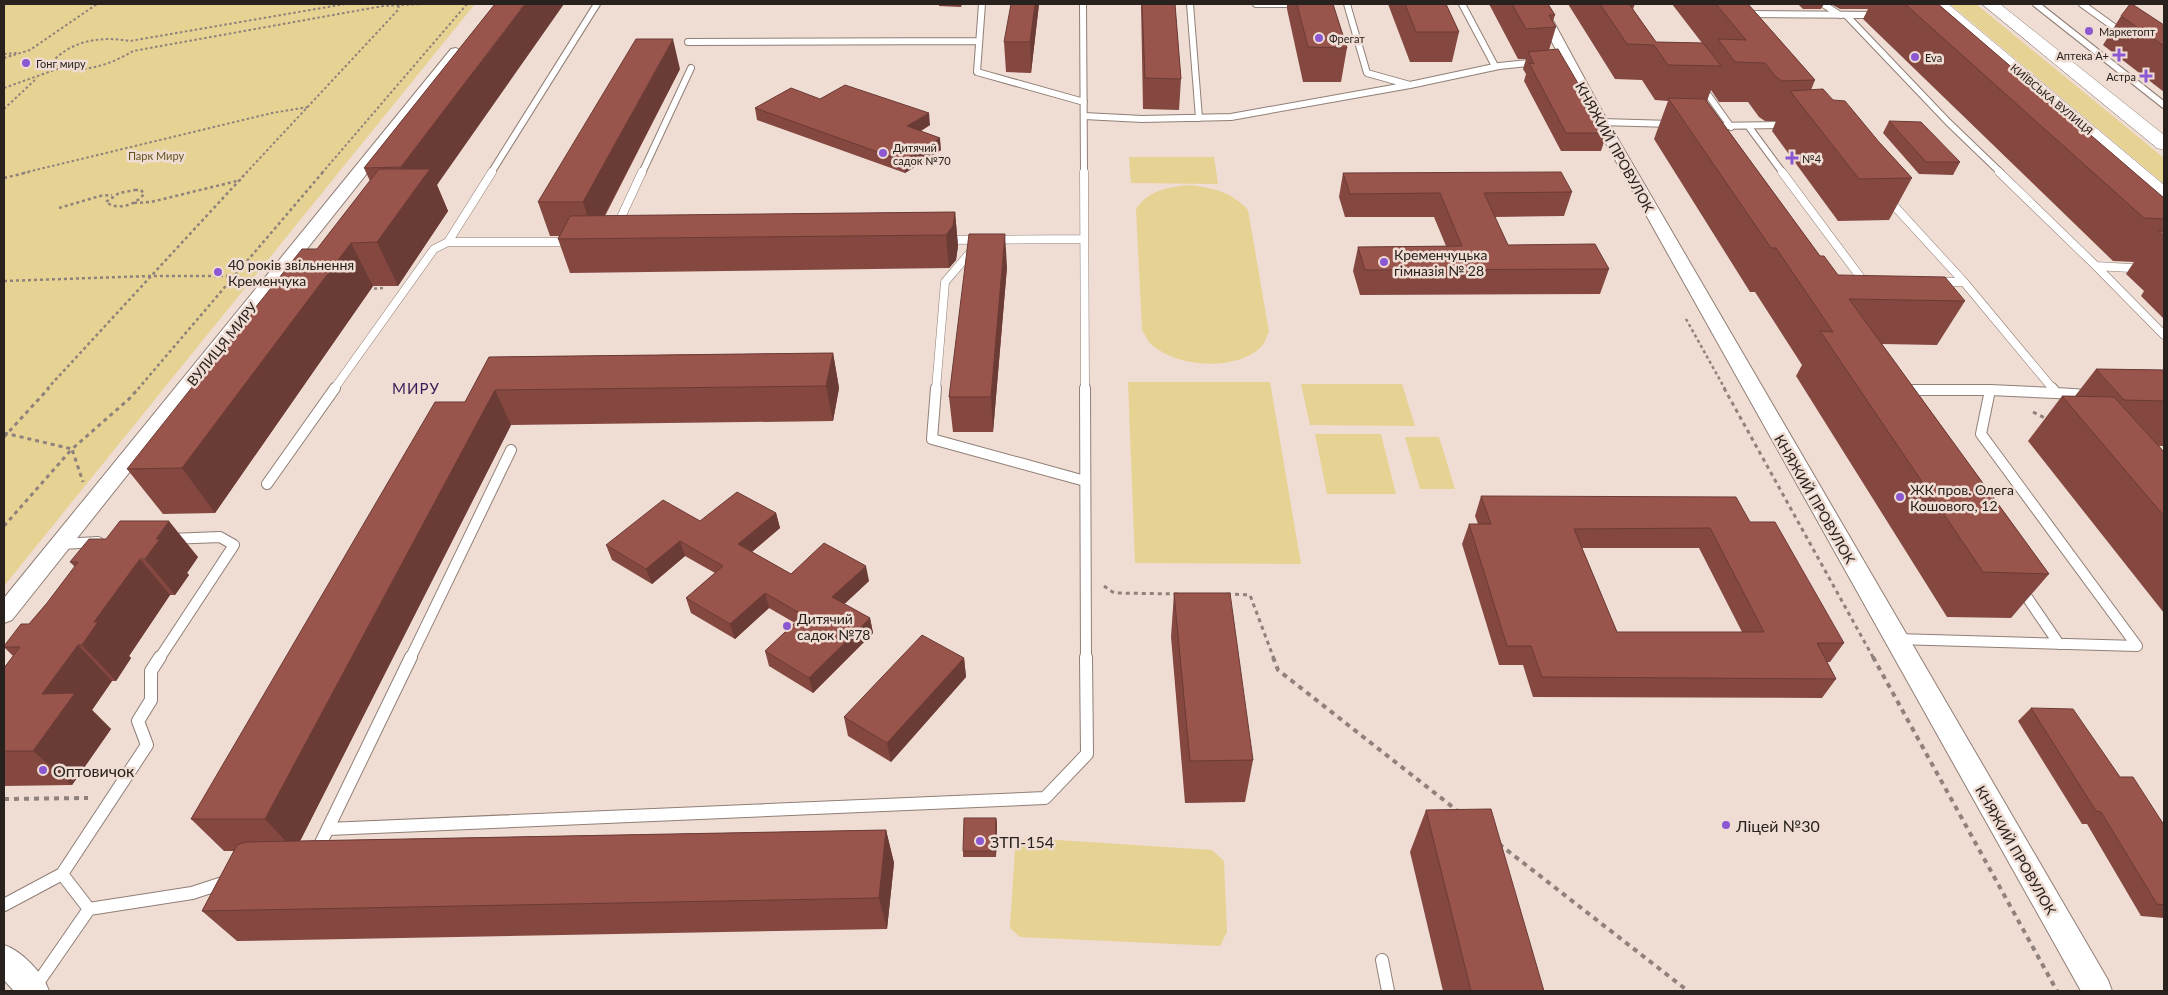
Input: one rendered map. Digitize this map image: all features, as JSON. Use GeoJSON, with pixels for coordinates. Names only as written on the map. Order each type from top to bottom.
{"type":"FeatureCollection","features":[{"type":"Feature","properties":{"kind":"main road"},"geometry":{"type":"LineString","coordinates":[[1990,4],[2164,144]]}},
{"type":"Feature","properties":{"kind":"main road","name":"КИЇВСЬКА ВУЛИЦЯ"},"geometry":{"type":"LineString","coordinates":[[1944,11],[2164,195]]}},
{"type":"Feature","properties":{"kind":"street","name":"КНЯЖИЙ ПРОВУЛОК"},"geometry":{"type":"LineString","coordinates":[[1538,4],[1557,61],[1600,122],[2097,991]]}},
{"type":"Feature","properties":{"kind":"street","name":"ВУЛИЦЯ МИРУ"},"geometry":{"type":"LineString","coordinates":[[4,614],[466,41]]}},
{"type":"Feature","properties":{"kind":"street"},"geometry":{"type":"LineString","coordinates":[[4,959],[33,990]]}},
{"type":"Feature","properties":{"kind":"lane"},"geometry":{"type":"LineString","coordinates":[[448,242],[598,4]]}},
{"type":"Feature","properties":{"kind":"lane"},"geometry":{"type":"LineString","coordinates":[[982,4],[977,72],[1084,102]]}},
{"type":"Feature","properties":{"kind":"lane"},"geometry":{"type":"LineString","coordinates":[[328,829],[1045,798],[1087,754],[1083,4]]}},
{"type":"Feature","properties":{"kind":"lane"},"geometry":{"type":"LineString","coordinates":[[1190,4],[1199,118]]}},
{"type":"Feature","properties":{"kind":"lane"},"geometry":{"type":"LineString","coordinates":[[1256,4],[1296,4]]}},
{"type":"Feature","properties":{"kind":"lane"},"geometry":{"type":"LineString","coordinates":[[1347,4],[1367,73],[1410,85]]}},
{"type":"Feature","properties":{"kind":"lane"},"geometry":{"type":"LineString","coordinates":[[1462,4],[1496,66]]}},
{"type":"Feature","properties":{"kind":"lane"},"geometry":{"type":"LineString","coordinates":[[1823,4],[1843,15],[1948,122],[2164,335]]}},
{"type":"Feature","properties":{"kind":"lane"},"geometry":{"type":"LineString","coordinates":[[2036,4],[2164,105]]}},
{"type":"Feature","properties":{"kind":"lane"},"geometry":{"type":"LineString","coordinates":[[2082,4],[2134,41]]}},
{"type":"Feature","properties":{"kind":"lane"},"geometry":{"type":"LineString","coordinates":[[1735,14],[1885,15]]}},
{"type":"Feature","properties":{"kind":"lane"},"geometry":{"type":"LineString","coordinates":[[688,42],[979,41]]}},
{"type":"Feature","properties":{"kind":"lane"},"geometry":{"type":"LineString","coordinates":[[1084,116],[1142,119],[1231,117],[1410,85],[1496,66],[1557,61]]}},
{"type":"Feature","properties":{"kind":"lane"},"geometry":{"type":"LineString","coordinates":[[613,234],[691,68]]}},
{"type":"Feature","properties":{"kind":"lane"},"geometry":{"type":"LineString","coordinates":[[1698,80],[1731,127]]}},
{"type":"Feature","properties":{"kind":"lane"},"geometry":{"type":"LineString","coordinates":[[1600,122],[1684,125]]}},
{"type":"Feature","properties":{"kind":"lane"},"geometry":{"type":"LineString","coordinates":[[1708,133],[1703,125],[1731,127],[1793,125]]}},
{"type":"Feature","properties":{"kind":"lane"},"geometry":{"type":"LineString","coordinates":[[1749,127],[1860,282],[1873,282]]}},
{"type":"Feature","properties":{"kind":"lane"},"geometry":{"type":"LineString","coordinates":[[1879,189],[1964,282],[2056,393]]}},
{"type":"Feature","properties":{"kind":"lane"},"geometry":{"type":"LineString","coordinates":[[932,240],[1083,239]]}},
{"type":"Feature","properties":{"kind":"lane"},"geometry":{"type":"LineString","coordinates":[[981,240],[945,282],[932,439],[1085,481]]}},
{"type":"Feature","properties":{"kind":"lane"},"geometry":{"type":"LineString","coordinates":[[267,484],[434,249],[448,242],[583,242]]}},
{"type":"Feature","properties":{"kind":"lane"},"geometry":{"type":"LineString","coordinates":[[2096,266],[2164,270]]}},
{"type":"Feature","properties":{"kind":"lane"},"geometry":{"type":"LineString","coordinates":[[1928,282],[1964,282]]}},
{"type":"Feature","properties":{"kind":"lane"},"geometry":{"type":"LineString","coordinates":[[1894,390],[1990,390],[2095,395]]}},
{"type":"Feature","properties":{"kind":"lane"},"geometry":{"type":"LineString","coordinates":[[1895,639],[2137,646],[1981,434],[1990,390]]}},
{"type":"Feature","properties":{"kind":"lane"},"geometry":{"type":"LineString","coordinates":[[307,856],[316,853],[512,450]]}},
{"type":"Feature","properties":{"kind":"lane"},"geometry":{"type":"LineString","coordinates":[[4,905],[62,874],[147,745],[138,721],[151,700],[151,671],[234,546],[220,537],[154,540]]}},
{"type":"Feature","properties":{"kind":"lane"},"geometry":{"type":"LineString","coordinates":[[61,544],[106,542]]}},
{"type":"Feature","properties":{"kind":"lane"},"geometry":{"type":"LineString","coordinates":[[2014,578],[2060,644]]}},
{"type":"Feature","properties":{"kind":"lane"},"geometry":{"type":"LineString","coordinates":[[62,874],[89,909]]}},
{"type":"Feature","properties":{"kind":"lane"},"geometry":{"type":"LineString","coordinates":[[33,990],[89,909],[192,892],[236,878]]}},
{"type":"Feature","properties":{"kind":"lane"},"geometry":{"type":"LineString","coordinates":[[1382,960],[1388,991]]}},
{"type":"Feature","properties":{"kind":"path"},"geometry":{"type":"LineString","coordinates":[[4,58],[30,50],[97,4]]}},
{"type":"Feature","properties":{"kind":"path"},"geometry":{"type":"LineString","coordinates":[[130,41],[344,4]]}},
{"type":"Feature","properties":{"kind":"path"},"geometry":{"type":"LineString","coordinates":[[133,51],[135,45],[130,41],[102,39],[78,45],[58,55],[53,61],[60,68],[73,70],[96,67],[116,61],[133,51],[399,4],[422,4]]}},
{"type":"Feature","properties":{"kind":"path"},"geometry":{"type":"LineString","coordinates":[[72,449],[5,434],[398,10],[399,4]]}},
{"type":"Feature","properties":{"kind":"path"},"geometry":{"type":"LineString","coordinates":[[4,526],[72,449],[129,399],[467,4]]}},
{"type":"Feature","properties":{"kind":"path"},"geometry":{"type":"LineString","coordinates":[[4,54],[23,52]]}},
{"type":"Feature","properties":{"kind":"path"},"geometry":{"type":"LineString","coordinates":[[4,88],[60,68]]}},
{"type":"Feature","properties":{"kind":"path"},"geometry":{"type":"LineString","coordinates":[[4,109],[39,76]]}},
{"type":"Feature","properties":{"kind":"path"},"geometry":{"type":"LineString","coordinates":[[4,178],[272,112],[309,107]]}},
{"type":"Feature","properties":{"kind":"path"},"geometry":{"type":"LineString","coordinates":[[112,195],[106,202],[108,205],[119,207],[134,203],[151,202],[241,180]]}},
{"type":"Feature","properties":{"kind":"path"},"geometry":{"type":"LineString","coordinates":[[59,208],[127,190],[143,192],[143,196],[134,203]]}},
{"type":"Feature","properties":{"kind":"path"},"geometry":{"type":"LineString","coordinates":[[4,280],[235,276]]}},
{"type":"Feature","properties":{"kind":"path"},"geometry":{"type":"LineString","coordinates":[[368,289],[406,288]]}},
{"type":"Feature","properties":{"kind":"path"},"geometry":{"type":"LineString","coordinates":[[1684,314],[2057,991]]}},
{"type":"Feature","properties":{"kind":"path"},"geometry":{"type":"LineString","coordinates":[[1990,390],[2052,422]]}},
{"type":"Feature","properties":{"kind":"path"},"geometry":{"type":"LineString","coordinates":[[72,449],[84,483]]}},
{"type":"Feature","properties":{"kind":"path"},"geometry":{"type":"LineString","coordinates":[[1086,575],[1114,593],[1182,594]]}},
{"type":"Feature","properties":{"kind":"path"},"geometry":{"type":"LineString","coordinates":[[1221,594],[1250,595],[1278,670],[1464,816]]}},
{"type":"Feature","properties":{"kind":"path"},"geometry":{"type":"LineString","coordinates":[[4,799],[112,798]]}},
{"type":"Feature","properties":{"kind":"path"},"geometry":{"type":"LineString","coordinates":[[1494,840],[1688,991]]}},
{"type":"Feature","properties":{"kind":"green space","name":"Парк Миру"},"geometry":{"type":"Polygon","coordinates":[[[4,4],[475,4],[4,586],[4,4]]]}},
{"type":"Feature","properties":{"kind":"green space"},"geometry":{"type":"Polygon","coordinates":[[[1950,4],[1976,4],[2164,158],[2164,184],[1950,4]]]}},
{"type":"Feature","properties":{"kind":"green space"},"geometry":{"type":"Polygon","coordinates":[[[1129,157],[1214,157],[1218,184],[1131,183],[1129,157]]]}},
{"type":"Feature","properties":{"kind":"green space"},"geometry":{"type":"Polygon","coordinates":[[[1190,185],[1229,195],[1248,210],[1269,332],[1262,346],[1251,354],[1237,360],[1206,364],[1175,358],[1150,343],[1142,330],[1136,209],[1153,194],[1174,187],[1190,185]]]}},
{"type":"Feature","properties":{"kind":"green space"},"geometry":{"type":"Polygon","coordinates":[[[1128,382],[1270,382],[1301,564],[1135,563],[1128,382]]]}},
{"type":"Feature","properties":{"kind":"green space"},"geometry":{"type":"Polygon","coordinates":[[[1301,384],[1402,384],[1415,426],[1310,425],[1301,384]]]}},
{"type":"Feature","properties":{"kind":"green space"},"geometry":{"type":"Polygon","coordinates":[[[1315,434],[1381,434],[1396,494],[1327,494],[1315,434]]]}},
{"type":"Feature","properties":{"kind":"green space"},"geometry":{"type":"Polygon","coordinates":[[[1405,437],[1439,437],[1455,489],[1420,489],[1405,437]]]}},
{"type":"Feature","properties":{"kind":"green space"},"geometry":{"type":"Polygon","coordinates":[[[1026,838],[1212,850],[1224,861],[1227,932],[1220,946],[1020,937],[1010,928],[1015,848],[1026,838]]]}},
{"type":"Feature","properties":{"kind":"building"},"geometry":{"type":"Polygon","coordinates":[[[495,4],[525,4],[401,167],[364,168],[495,4]]]}},
{"type":"Feature","properties":{"kind":"building"},"geometry":{"type":"Polygon","coordinates":[[[1011,4],[1035,4],[1030,42],[1004,42],[1011,4]]]}},
{"type":"Feature","properties":{"kind":"building"},"geometry":{"type":"Polygon","coordinates":[[[1142,4],[1175,4],[1181,79],[1145,78],[1142,4]]]}},
{"type":"Feature","properties":{"kind":"building"},"geometry":{"type":"Polygon","coordinates":[[[1297,4],[1333,4],[1347,48],[1308,47],[1297,4]]]}},
{"type":"Feature","properties":{"kind":"building"},"geometry":{"type":"Polygon","coordinates":[[[1405,4],[1446,4],[1459,32],[1416,32],[1405,4]]]}},
{"type":"Feature","properties":{"kind":"building"},"geometry":{"type":"Polygon","coordinates":[[[1512,4],[1548,4],[1555,15],[1549,15],[1556,27],[1526,29],[1512,4]]]}},
{"type":"Feature","properties":{"kind":"building"},"geometry":{"type":"Polygon","coordinates":[[[1600,4],[1629,4],[1656,42],[1703,43],[1721,66],[1668,65],[1654,45],[1627,44],[1600,4]]]}},
{"type":"Feature","properties":{"kind":"building"},"geometry":{"type":"Polygon","coordinates":[[[1716,4],[1748,4],[1815,80],[1782,81],[1776,77],[1765,63],[1735,62],[1718,39],[1746,40],[1716,4]]]}},
{"type":"Feature","properties":{"kind":"building"},"geometry":{"type":"Polygon","coordinates":[[[1905,4],[1938,4],[2164,198],[2164,219],[2144,218],[1905,4]]]}},
{"type":"Feature","properties":{"kind":"building"},"geometry":{"type":"Polygon","coordinates":[[[2130,4],[2164,25],[2164,46],[2121,16],[2130,4]]]}},
{"type":"Feature","properties":{"kind":"building"},"geometry":{"type":"Polygon","coordinates":[[[636,39],[673,39],[583,202],[538,202],[636,39]]]}},
{"type":"Feature","properties":{"kind":"building"},"geometry":{"type":"Polygon","coordinates":[[[1558,49],[1607,133],[1566,133],[1529,63],[1534,64],[1528,52],[1558,49]]]}},
{"type":"Feature","properties":{"kind":"building"},"geometry":{"type":"Polygon","coordinates":[[[845,85],[929,113],[907,126],[940,138],[903,161],[755,108],[791,88],[820,99],[845,85]]]}},
{"type":"Feature","properties":{"kind":"building"},"geometry":{"type":"Polygon","coordinates":[[[1823,89],[1833,100],[1845,101],[1912,178],[1859,179],[1790,91],[1823,89]]]}},
{"type":"Feature","properties":{"kind":"building"},"geometry":{"type":"Polygon","coordinates":[[[1668,98],[1705,99],[1820,256],[1824,256],[1838,275],[1945,277],[1965,301],[1849,299],[2049,574],[1983,572],[1820,331],[1833,332],[1776,248],[1771,248],[1668,98]]]}},
{"type":"Feature","properties":{"kind":"building"},"geometry":{"type":"Polygon","coordinates":[[[1889,121],[1921,122],[1960,162],[1926,162],[1889,121]]]}},
{"type":"Feature","properties":{"kind":"building"},"geometry":{"type":"Polygon","coordinates":[[[379,169],[430,169],[377,242],[351,243],[182,468],[127,469],[302,249],[317,249],[379,169]]]}},
{"type":"Feature","properties":{"kind":"building"},"geometry":{"type":"Polygon","coordinates":[[[1561,172],[1572,192],[1484,193],[1508,245],[1595,244],[1609,269],[1365,270],[1358,247],[1462,246],[1440,193],[1350,194],[1343,173],[1561,172]]]}},
{"type":"Feature","properties":{"kind":"building"},"geometry":{"type":"Polygon","coordinates":[[[955,212],[953,226],[946,235],[558,239],[570,216],[955,212]]]}},
{"type":"Feature","properties":{"kind":"building"},"geometry":{"type":"Polygon","coordinates":[[[2158,231],[2164,231],[2164,237],[2158,231]]]}},
{"type":"Feature","properties":{"kind":"building"},"geometry":{"type":"Polygon","coordinates":[[[969,234],[1005,234],[991,397],[949,397],[969,234]]]}},
{"type":"Feature","properties":{"kind":"building"},"geometry":{"type":"Polygon","coordinates":[[[833,353],[826,386],[495,390],[265,819],[191,819],[435,402],[465,402],[489,357],[833,353]]]}},
{"type":"Feature","properties":{"kind":"building"},"geometry":{"type":"Polygon","coordinates":[[[2096,369],[2164,370],[2164,401],[2124,400],[2096,369]]]}},
{"type":"Feature","properties":{"kind":"building"},"geometry":{"type":"Polygon","coordinates":[[[2062,396],[2114,397],[2164,452],[2164,516],[2062,396]]]}},
{"type":"Feature","properties":{"kind":"building"},"geometry":{"type":"Polygon","coordinates":[[[737,492],[776,513],[738,544],[791,574],[824,543],[866,566],[832,597],[870,618],[809,678],[765,651],[803,615],[765,593],[730,624],[686,598],[723,566],[680,541],[646,569],[606,545],[663,500],[700,521],[737,492]]]}},
{"type":"Feature","properties":{"kind":"building"},"geometry":{"type":"Polygon","coordinates":[[[1481,496],[1736,497],[1750,522],[1775,522],[1844,643],[1817,643],[1836,679],[1542,677],[1531,646],[1507,646],[1469,524],[1491,524],[1481,496]],[[1710,528],[1574,529],[1617,632],[1764,632],[1710,528]]]}},
{"type":"Feature","properties":{"kind":"building"},"geometry":{"type":"Polygon","coordinates":[[[120,521],[169,521],[156,539],[160,539],[145,559],[140,559],[94,622],[98,622],[82,645],[78,645],[42,694],[75,693],[33,751],[4,751],[4,668],[20,647],[4,646],[21,624],[29,624],[47,603],[78,562],[70,562],[89,539],[106,539],[120,521]]]}},
{"type":"Feature","properties":{"kind":"building"},"geometry":{"type":"Polygon","coordinates":[[[1174,593],[1230,593],[1253,760],[1190,761],[1174,593]]]}},
{"type":"Feature","properties":{"kind":"building"},"geometry":{"type":"Polygon","coordinates":[[[922,635],[964,658],[887,743],[844,717],[922,635]]]}},
{"type":"Feature","properties":{"kind":"building"},"geometry":{"type":"Polygon","coordinates":[[[2031,708],[2073,709],[2120,777],[2133,777],[2164,825],[2164,905],[2157,904],[2101,812],[2096,811],[2031,708]]]}},
{"type":"Feature","properties":{"kind":"building"},"geometry":{"type":"Polygon","coordinates":[[[1491,809],[1544,991],[1471,991],[1426,810],[1491,809]]]}},
{"type":"Feature","properties":{"kind":"building","name":"ЗТП-154"},"geometry":{"type":"Polygon","coordinates":[[[964,818],[996,818],[995,851],[963,851],[964,818]]]}},
{"type":"Feature","properties":{"kind":"building"},"geometry":{"type":"Polygon","coordinates":[[[886,830],[879,898],[202,911],[237,845],[246,842],[886,830]]]}},
{"type":"Feature","properties":{"kind":"place","name":"Маркетопт"},"geometry":{"type":"Point","coordinates":[2089,31]}},
{"type":"Feature","properties":{"kind":"place","name":"Фрегат"},"geometry":{"type":"Point","coordinates":[1319,38]}},
{"type":"Feature","properties":{"kind":"place","name":"Аптека А+"},"geometry":{"type":"Point","coordinates":[2119,55]}},
{"type":"Feature","properties":{"kind":"place","name":"Eva"},"geometry":{"type":"Point","coordinates":[1915,57]}},
{"type":"Feature","properties":{"kind":"place","name":"Гонг миру"},"geometry":{"type":"Point","coordinates":[26,63]}},
{"type":"Feature","properties":{"kind":"place","name":"Астра"},"geometry":{"type":"Point","coordinates":[2146,76]}},
{"type":"Feature","properties":{"kind":"place","name":"Дитячий садок №70"},"geometry":{"type":"Point","coordinates":[883,153]}},
{"type":"Feature","properties":{"kind":"place","name":"№4"},"geometry":{"type":"Point","coordinates":[1792,158]}},
{"type":"Feature","properties":{"kind":"place","name":"Кременчуцька гімназія № 28"},"geometry":{"type":"Point","coordinates":[1384,262]}},
{"type":"Feature","properties":{"kind":"place","name":"40 рокiв звiльнення Кременчука"},"geometry":{"type":"Point","coordinates":[218,272]}},
{"type":"Feature","properties":{"kind":"place","name":"ЖК пров. Олега Кошового, 12"},"geometry":{"type":"Point","coordinates":[1900,497]}},
{"type":"Feature","properties":{"kind":"place","name":"Дитячий садок №78"},"geometry":{"type":"Point","coordinates":[787,626]}},
{"type":"Feature","properties":{"kind":"place","name":"Оптовичок"},"geometry":{"type":"Point","coordinates":[43,770]}},
{"type":"Feature","properties":{"kind":"place","name":"Ліцей №30"},"geometry":{"type":"Point","coordinates":[1726,825]}},
{"type":"Feature","properties":{"kind":"place","name":"ЗТП-154"},"geometry":{"type":"Point","coordinates":[980,841]}},
{"type":"Feature","properties":{"kind":"district","name":"МИРУ"},"geometry":{"type":"Point","coordinates":[416,388]}}]}
